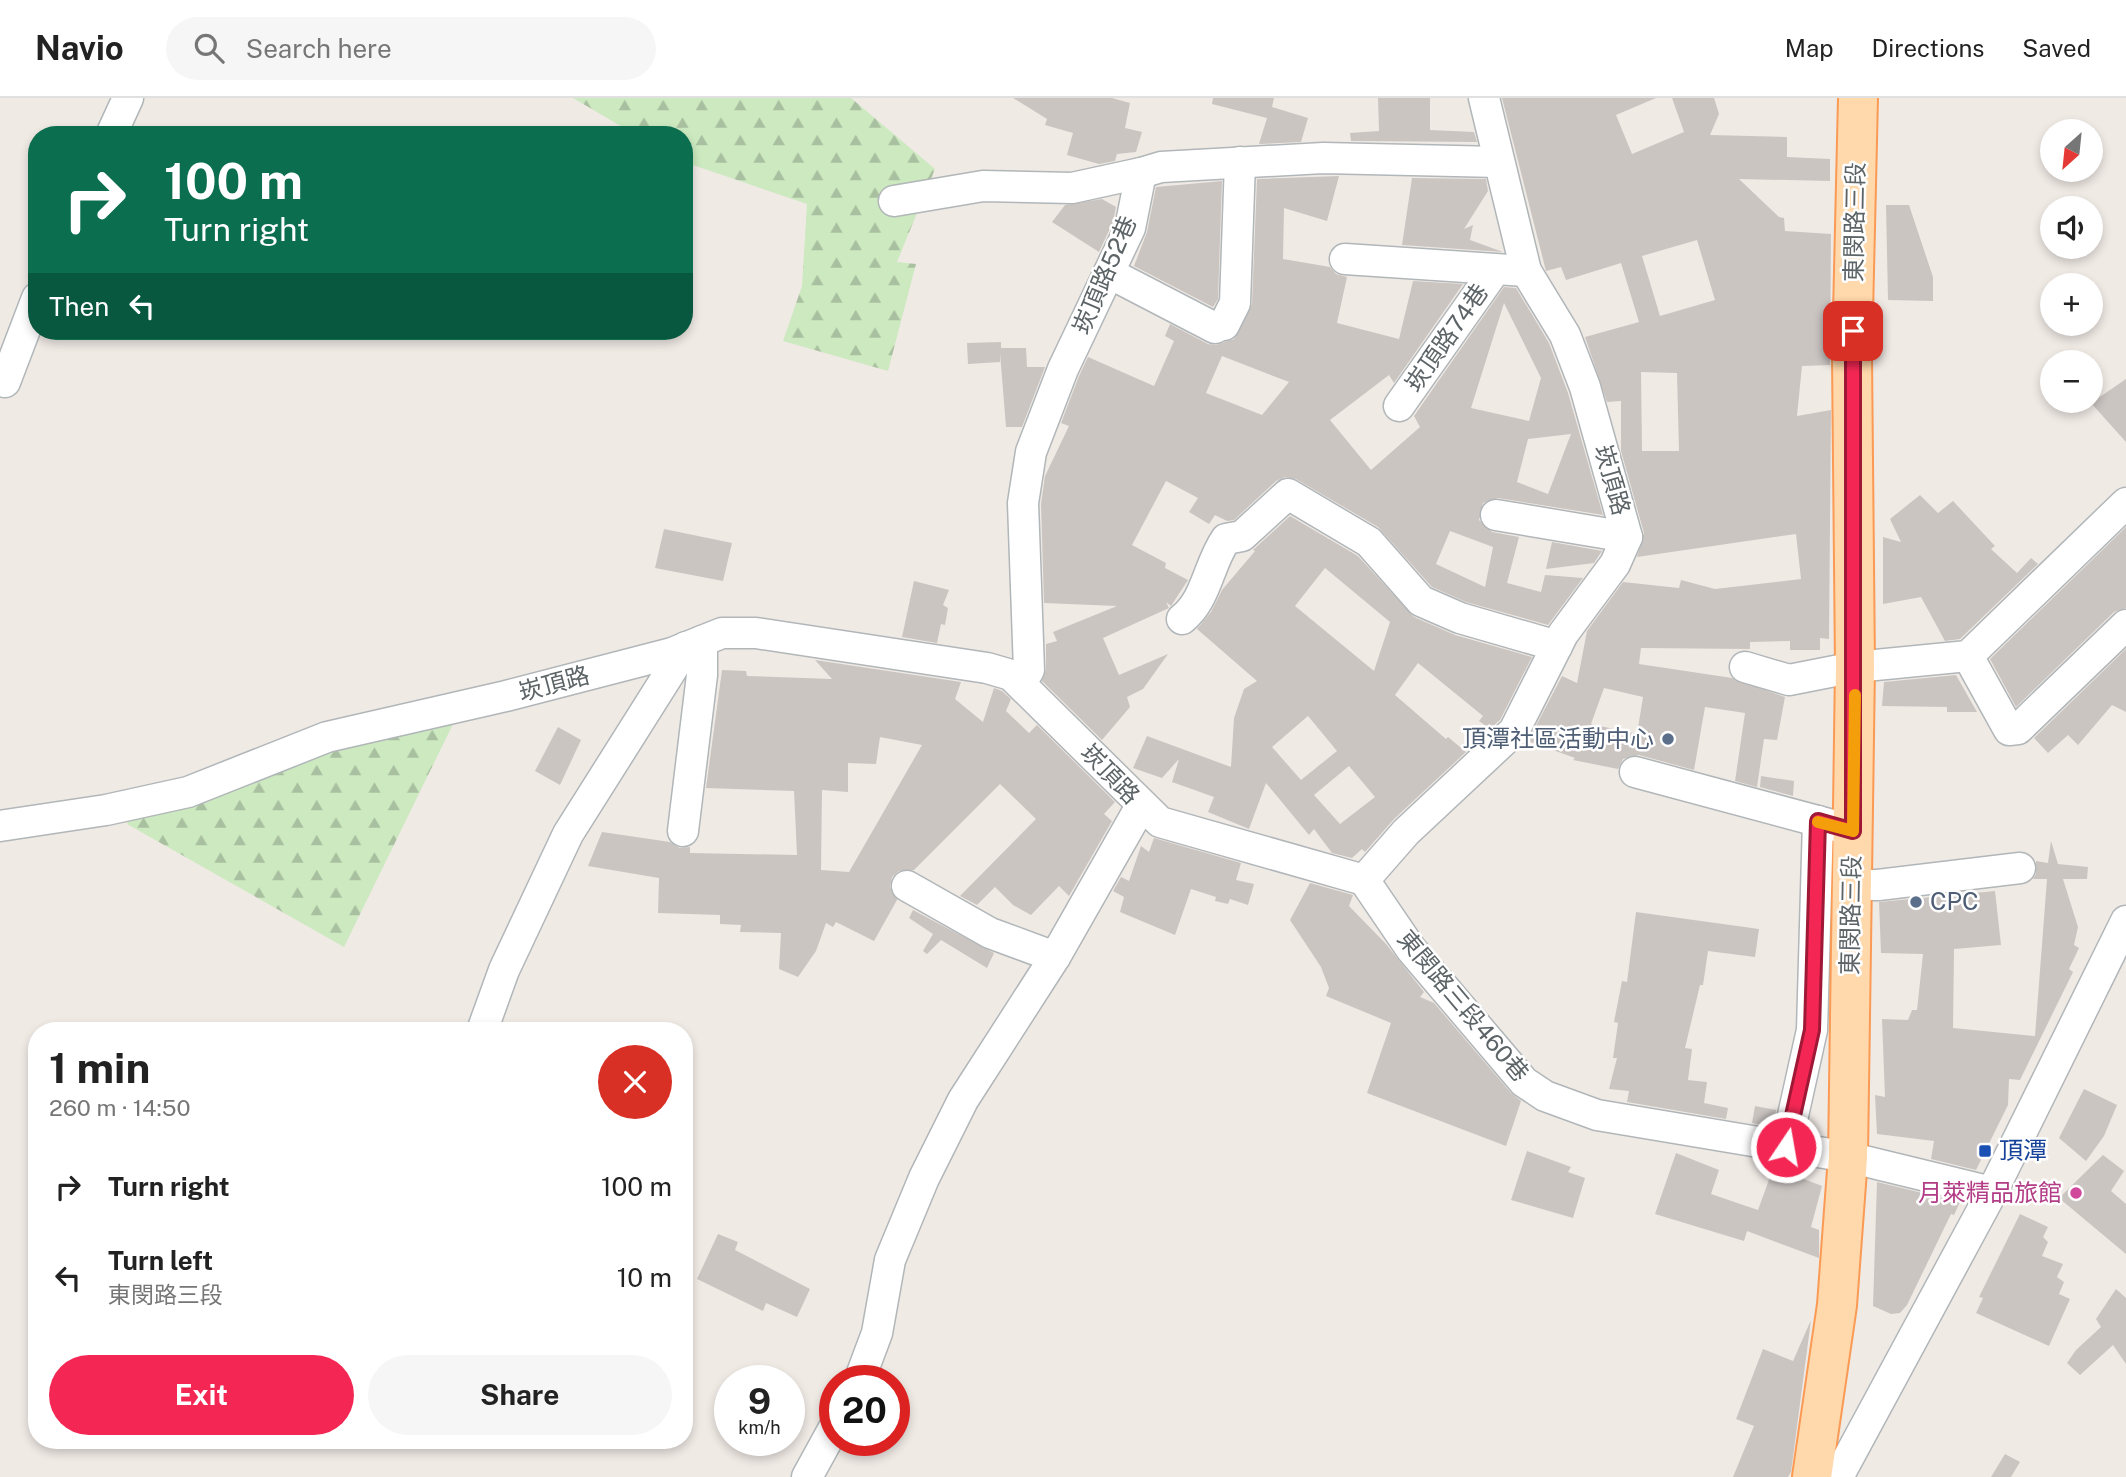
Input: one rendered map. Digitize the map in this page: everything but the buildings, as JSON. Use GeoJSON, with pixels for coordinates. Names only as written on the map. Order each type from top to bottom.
{"type":"FeatureCollection","features":[{"type":"Feature","properties":{"kind":"main road","name":"東閔路三段"},"geometry":{"type":"LineString","coordinates":[[1812,1477],[1838,1305],[1848,1157],[1852,885],[1835,826],[1855,667],[1852,357],[1858,98]]}},
{"type":"Feature","properties":{"kind":"street"},"geometry":{"type":"LineString","coordinates":[[115,126],[128,98]]}},
{"type":"Feature","properties":{"kind":"street","name":"崁頂路"},"geometry":{"type":"LineString","coordinates":[[0,825],[106,810],[188,792],[327,737],[506,696],[694,644],[722,633],[756,633],[987,668],[1011,675],[1160,822],[1364,880],[1406,832],[1514,731],[1557,646],[1615,564],[1627,537],[1585,387],[1565,335],[1526,271],[1484,98]]}},
{"type":"Feature","properties":{"kind":"street"},"geometry":{"type":"LineString","coordinates":[[894,201],[983,186],[1072,188],[1161,167],[1323,158],[1499,162]]}},
{"type":"Feature","properties":{"kind":"street"},"geometry":{"type":"LineString","coordinates":[[1109,273],[1220,327],[1235,303],[1240,162]]}},
{"type":"Feature","properties":{"kind":"street","name":"崁頂路52巷"},"geometry":{"type":"LineString","coordinates":[[1021,683],[1029,670],[1023,503],[1031,452],[1063,369],[1130,228],[1141,173]]}},
{"type":"Feature","properties":{"kind":"street","name":"崁頂路74巷"},"geometry":{"type":"LineString","coordinates":[[1345,259],[1526,271]]}},
{"type":"Feature","properties":{"kind":"street","name":"崁頂路74巷"},"geometry":{"type":"LineString","coordinates":[[1399,406],[1495,270]]}},
{"type":"Feature","properties":{"kind":"street"},"geometry":{"type":"LineString","coordinates":[[5,382],[28,322]]}},
{"type":"Feature","properties":{"kind":"street"},"geometry":{"type":"LineString","coordinates":[[1182,619],[1194,609],[1215,555],[1226,539],[1242,536],[1288,494],[1369,542],[1422,601],[1460,618],[1557,646]]}},
{"type":"Feature","properties":{"kind":"street"},"geometry":{"type":"LineString","coordinates":[[1745,667],[1789,680],[1855,667],[1968,656],[2126,503]]}},
{"type":"Feature","properties":{"kind":"street"},"geometry":{"type":"LineString","coordinates":[[1496,515],[1627,537]]}},
{"type":"Feature","properties":{"kind":"street"},"geometry":{"type":"LineString","coordinates":[[1968,656],[2008,730],[2018,729],[2126,625]]}},
{"type":"Feature","properties":{"kind":"street"},"geometry":{"type":"LineString","coordinates":[[683,831],[702,676],[694,644]]}},
{"type":"Feature","properties":{"kind":"street"},"geometry":{"type":"LineString","coordinates":[[485,1022],[504,970],[568,834],[694,644]]}},
{"type":"Feature","properties":{"kind":"street"},"geometry":{"type":"LineString","coordinates":[[1635,772],[1835,826],[1812,1030],[1786,1147]]}},
{"type":"Feature","properties":{"kind":"street"},"geometry":{"type":"LineString","coordinates":[[865,1365],[877,1333],[890,1260],[924,1178],[963,1100],[1055,957],[1141,806]]}},
{"type":"Feature","properties":{"kind":"street"},"geometry":{"type":"LineString","coordinates":[[1852,885],[1878,885],[2020,868]]}},
{"type":"Feature","properties":{"kind":"street","name":"東閔路三段460巷"},"geometry":{"type":"LineString","coordinates":[[1364,880],[1411,949],[1524,1082],[1545,1096],[1597,1115],[1848,1157],[1992,1192]]}},
{"type":"Feature","properties":{"kind":"street"},"geometry":{"type":"LineString","coordinates":[[907,886],[990,933],[1055,957]]}},
{"type":"Feature","properties":{"kind":"street"},"geometry":{"type":"LineString","coordinates":[[1838,1477],[1992,1192],[2126,921]]}},
{"type":"Feature","properties":{"kind":"street"},"geometry":{"type":"LineString","coordinates":[[807,1477],[819,1455]]}},
{"type":"Feature","properties":{"kind":"green space"},"geometry":{"type":"Polygon","coordinates":[[[573,98],[851,98],[935,169],[897,262],[916,264],[888,371],[783,341],[802,286],[807,204],[693,165],[693,126],[621,126],[573,98]]]}},
{"type":"Feature","properties":{"kind":"green space"},"geometry":{"type":"Polygon","coordinates":[[[455,720],[344,947],[127,824],[132,814],[307,751],[455,720]]]}},
{"type":"Feature","properties":{"kind":"slow traffic"},"geometry":{"type":"LineString","coordinates":[[1818,822],[1853,831],[1855,695]]}},
{"type":"Feature","properties":{"kind":"place","name":"頂潭社區活動中心"},"geometry":{"type":"Point","coordinates":[1668,739]}},
{"type":"Feature","properties":{"kind":"place","name":"CPC"},"geometry":{"type":"Point","coordinates":[1916,902]}},
{"type":"Feature","properties":{"kind":"place","name":"頂潭"},"geometry":{"type":"Point","coordinates":[1985,1151]}},
{"type":"Feature","properties":{"kind":"place","name":"月萊精品旅館"},"geometry":{"type":"Point","coordinates":[2076,1193]}},
{"type":"Feature","properties":{"kind":"route"},"geometry":{"type":"LineString","coordinates":[[1786,1147],[1812,1030],[1818,821],[1853,831],[1853,331]]}}]}
